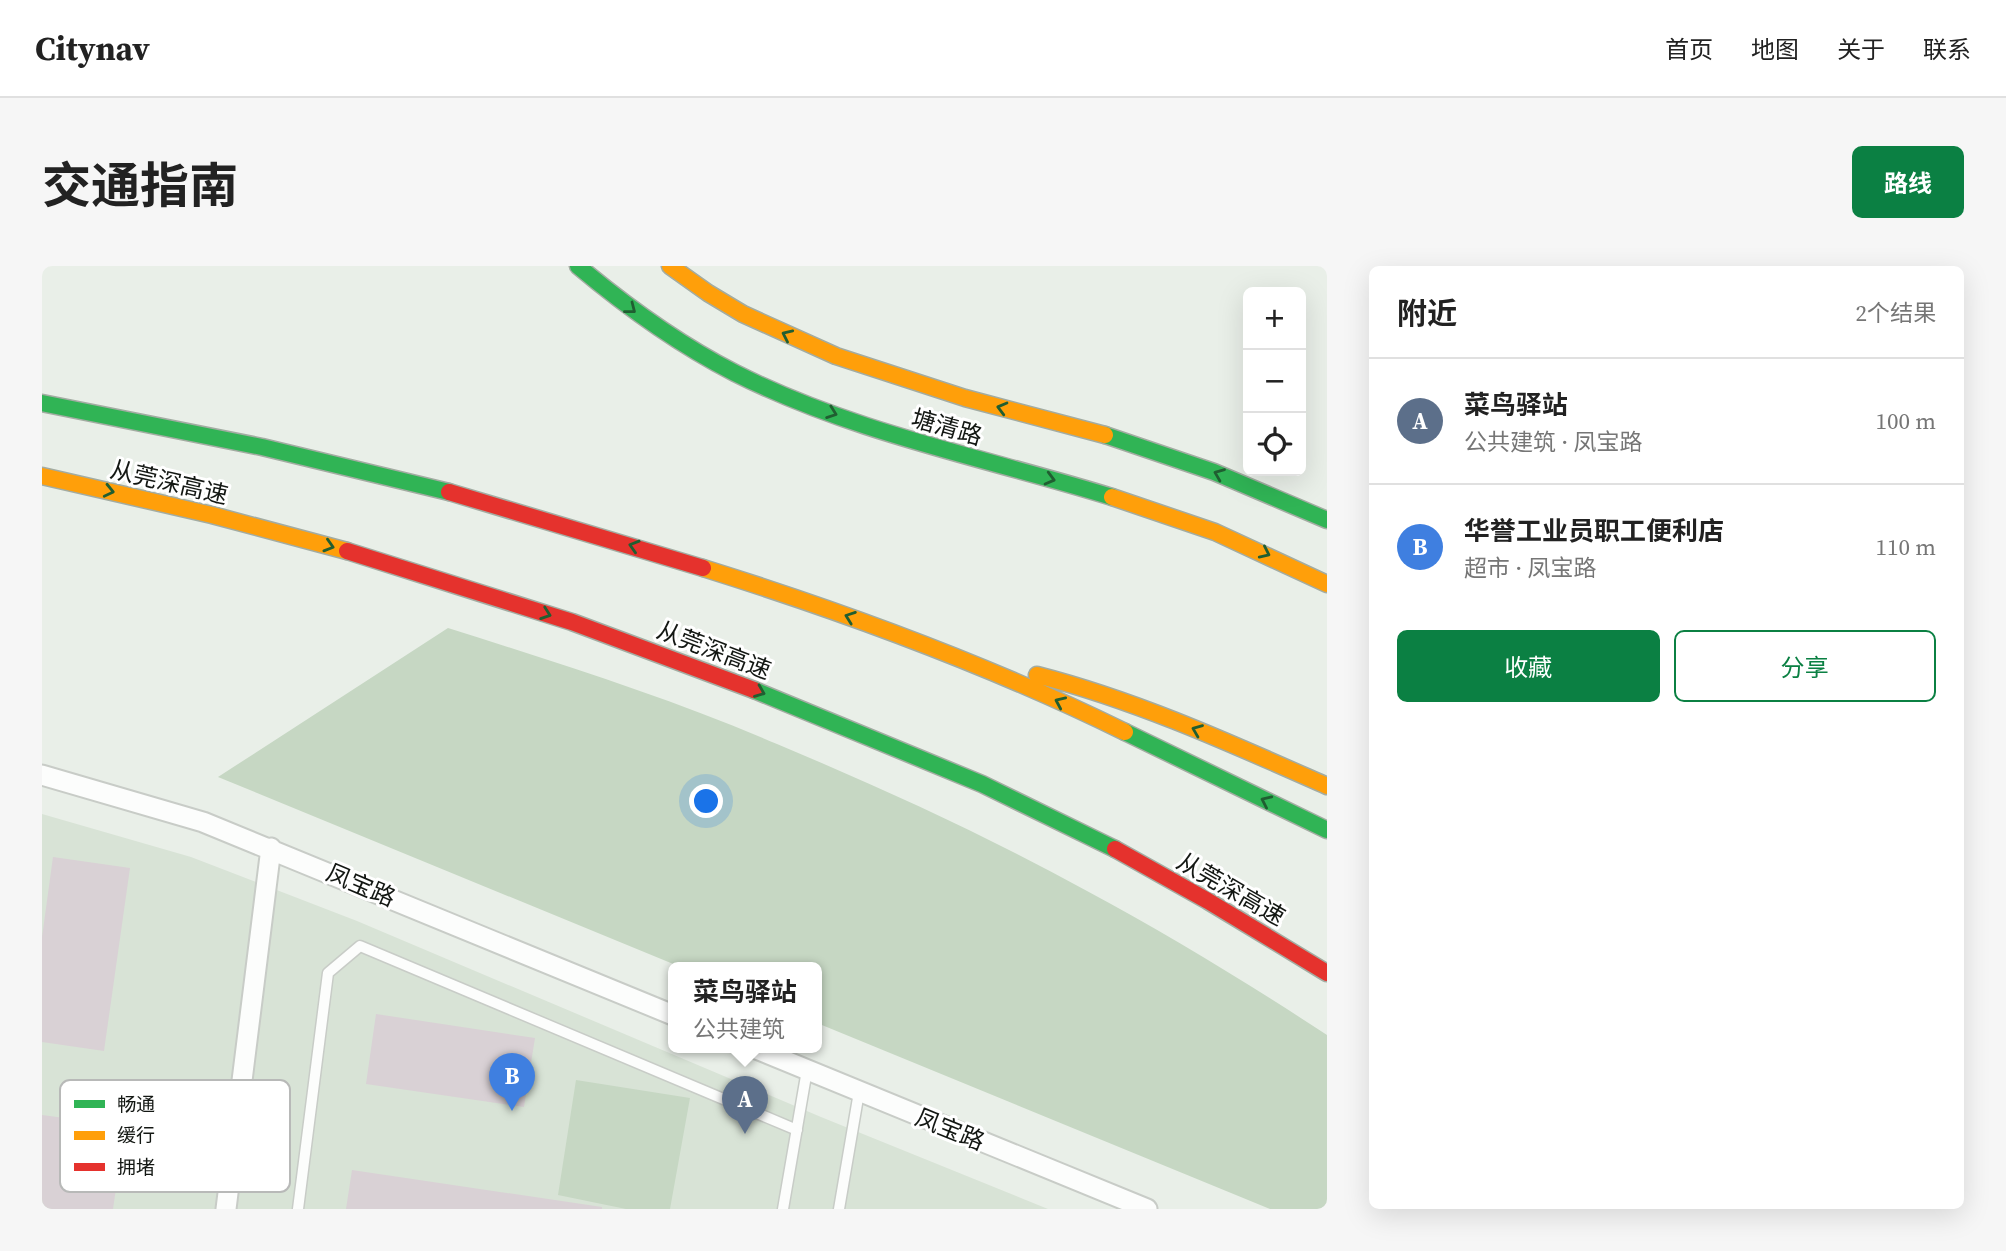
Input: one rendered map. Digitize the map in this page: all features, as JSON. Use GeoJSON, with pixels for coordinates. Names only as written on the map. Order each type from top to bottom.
{"type":"FeatureCollection","features":[{"type":"Feature","properties":{"kind":"main road","name":"塘清路"},"geometry":{"type":"LineString","coordinates":[[578,266],[636,313],[698,352],[768,388],[903,438],[1177,517],[1263,552],[1327,584]]}},
{"type":"Feature","properties":{"kind":"main road","name":"塘清路"},"geometry":{"type":"LineString","coordinates":[[670,266],[714,297],[789,337],[879,372],[1096,432],[1194,464],[1289,501],[1327,520]]}},
{"type":"Feature","properties":{"kind":"main road"},"geometry":{"type":"LineString","coordinates":[[42,403],[322,460],[495,505],[782,593],[954,656],[1093,716],[1327,830]]}},
{"type":"Feature","properties":{"kind":"main road","name":"从莞深高速"},"geometry":{"type":"LineString","coordinates":[[42,476],[316,542],[436,577],[674,658],[907,752],[1058,821],[1144,864],[1327,973]]}},
{"type":"Feature","properties":{"kind":"main road"},"geometry":{"type":"LineString","coordinates":[[954,656],[1087,686],[1327,786]]}},
{"type":"Feature","properties":{"kind":"street","name":"凤宝路"},"geometry":{"type":"LineString","coordinates":[[42,775],[203,822],[668,1013]]}},
{"type":"Feature","properties":{"kind":"street"},"geometry":{"type":"LineString","coordinates":[[242,1080],[271,848]]}},
{"type":"Feature","properties":{"kind":"street","name":"凤宝路"},"geometry":{"type":"LineString","coordinates":[[766,1053],[1147,1209]]}},
{"type":"Feature","properties":{"kind":"lane"},"geometry":{"type":"LineString","coordinates":[[298,1209],[328,973],[360,946],[797,1130]]}},
{"type":"Feature","properties":{"kind":"lane"},"geometry":{"type":"LineString","coordinates":[[783,1209],[807,1070]]}},
{"type":"Feature","properties":{"kind":"lane"},"geometry":{"type":"LineString","coordinates":[[839,1209],[859,1092]]}},
{"type":"Feature","properties":{"kind":"shaded area"},"geometry":{"type":"Polygon","coordinates":[[[42,814],[191,857],[357,921],[821,1117],[1048,1209],[42,1209],[42,814]]]}},
{"type":"Feature","properties":{"kind":"green space"},"geometry":{"type":"Polygon","coordinates":[[[448,628],[696,711],[934,813],[1011,851],[1148,925],[1327,1035],[1327,1209],[1270,1209],[822,1025],[822,962],[668,962],[218,777],[448,628]]]}},
{"type":"Feature","properties":{"kind":"green space"},"geometry":{"type":"Polygon","coordinates":[[[576,1080],[690,1098],[670,1209],[626,1209],[558,1195],[576,1080]]]}},
{"type":"Feature","properties":{"kind":"building"},"geometry":{"type":"Polygon","coordinates":[[[53,857],[130,868],[104,1051],[42,1042],[42,937],[53,857]]]}},
{"type":"Feature","properties":{"kind":"building"},"geometry":{"type":"Polygon","coordinates":[[[376,1014],[535,1038],[524,1107],[366,1084],[376,1014]]]}},
{"type":"Feature","properties":{"kind":"building"},"geometry":{"type":"Polygon","coordinates":[[[42,1115],[60,1117],[60,1192],[115,1192],[113,1209],[42,1209],[42,1115]]]}},
{"type":"Feature","properties":{"kind":"building"},"geometry":{"type":"Polygon","coordinates":[[[352,1170],[602,1207],[602,1209],[346,1209],[352,1170]]]}},
{"type":"Feature","properties":{"kind":"traffic: fast"},"geometry":{"type":"LineString","coordinates":[[578,266],[673,337],[714,362],[780,394],[921,443],[1112,497]]}},
{"type":"Feature","properties":{"kind":"traffic: fast"},"geometry":{"type":"LineString","coordinates":[[42,403],[262,447],[449,492]]}},
{"type":"Feature","properties":{"kind":"traffic: fast"},"geometry":{"type":"LineString","coordinates":[[1105,435],[1214,472],[1327,520]]}},
{"type":"Feature","properties":{"kind":"traffic: fast"},"geometry":{"type":"LineString","coordinates":[[754,690],[982,784],[1115,849]]}},
{"type":"Feature","properties":{"kind":"traffic: fast"},"geometry":{"type":"LineString","coordinates":[[1125,732],[1327,830]]}},
{"type":"Feature","properties":{"kind":"traffic: slow"},"geometry":{"type":"LineString","coordinates":[[670,266],[743,314],[836,356],[965,398],[1105,435]]}},
{"type":"Feature","properties":{"kind":"traffic: slow"},"geometry":{"type":"LineString","coordinates":[[42,476],[212,515],[347,551]]}},
{"type":"Feature","properties":{"kind":"traffic: slow"},"geometry":{"type":"LineString","coordinates":[[1112,497],[1215,532],[1327,584]]}},
{"type":"Feature","properties":{"kind":"traffic: slow"},"geometry":{"type":"LineString","coordinates":[[703,568],[811,603],[917,642],[1022,684],[1125,732]]}},
{"type":"Feature","properties":{"kind":"traffic: slow"},"geometry":{"type":"LineString","coordinates":[[1037,675],[1148,710],[1327,786]]}},
{"type":"Feature","properties":{"kind":"traffic: jam"},"geometry":{"type":"LineString","coordinates":[[449,492],[703,568]]}},
{"type":"Feature","properties":{"kind":"traffic: jam"},"geometry":{"type":"LineString","coordinates":[[347,551],[572,622],[754,690]]}},
{"type":"Feature","properties":{"kind":"traffic: jam"},"geometry":{"type":"LineString","coordinates":[[1115,849],[1327,973]]}},
{"type":"Feature","properties":{"kind":"place","name":"华誉工业员职工便利店"},"geometry":{"type":"Point","coordinates":[512,1111]}},
{"type":"Feature","properties":{"kind":"place","name":"菜鸟驿站"},"geometry":{"type":"Point","coordinates":[745,1134]}}]}
